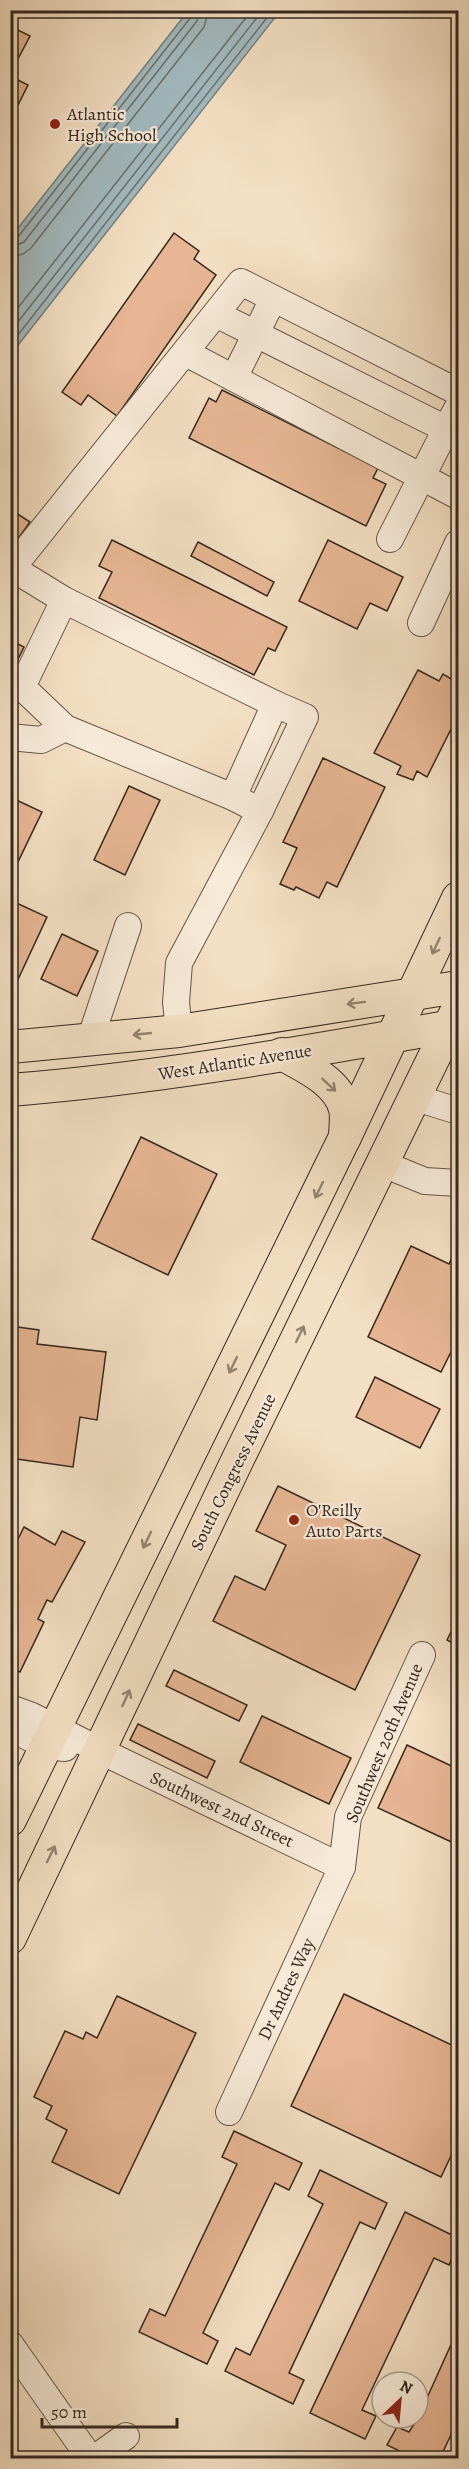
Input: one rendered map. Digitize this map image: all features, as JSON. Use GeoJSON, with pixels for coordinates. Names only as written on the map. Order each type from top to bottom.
{"type":"FeatureCollection","features":[{"type":"Feature","properties":{"kind":"main road"},"geometry":{"type":"LineString","coordinates":[[10,1820],[345,1137],[459,898]]}},
{"type":"Feature","properties":{"kind":"main road"},"geometry":{"type":"LineString","coordinates":[[10,1047],[179,1031],[245,1018],[459,987]]}},
{"type":"Feature","properties":{"kind":"main road","name":"West Atlantic Avenue"},"geometry":{"type":"LineString","coordinates":[[10,1090],[137,1077],[393,1038],[456,1020]]}},
{"type":"Feature","properties":{"kind":"main road","name":"South Congress Avenue"},"geometry":{"type":"LineString","coordinates":[[10,1938],[101,1751],[237,1461],[456,1020]]}},
{"type":"Feature","properties":{"kind":"main road"},"geometry":{"type":"LineString","coordinates":[[282,1054],[315,1072],[335,1090],[345,1109],[345,1137]]}},
{"type":"Feature","properties":{"kind":"main road"},"geometry":{"type":"LineString","coordinates":[[219,1393],[230,1410],[237,1432],[237,1461]]}},
{"type":"Feature","properties":{"kind":"street"},"geometry":{"type":"LineString","coordinates":[[179,1031],[176,1002],[180,963],[260,811],[305,717],[64,600],[11,569],[241,282],[459,392]]}},
{"type":"Feature","properties":{"kind":"street"},"geometry":{"type":"LineString","coordinates":[[234,378],[273,299]]}},
{"type":"Feature","properties":{"kind":"street"},"geometry":{"type":"LineString","coordinates":[[216,314],[446,429]]}},
{"type":"Feature","properties":{"kind":"street"},"geometry":{"type":"LineString","coordinates":[[186,353],[459,496]]}},
{"type":"Feature","properties":{"kind":"street"},"geometry":{"type":"LineString","coordinates":[[390,539],[459,407]]}},
{"type":"Feature","properties":{"kind":"street"},"geometry":{"type":"LineString","coordinates":[[421,623],[459,543]]}},
{"type":"Feature","properties":{"kind":"street"},"geometry":{"type":"LineString","coordinates":[[64,600],[22,687],[65,728],[233,797],[260,811]]}},
{"type":"Feature","properties":{"kind":"street"},"geometry":{"type":"LineString","coordinates":[[233,797],[275,704]]}},
{"type":"Feature","properties":{"kind":"street"},"geometry":{"type":"LineString","coordinates":[[10,737],[41,740],[65,728]]}},
{"type":"Feature","properties":{"kind":"street"},"geometry":{"type":"LineString","coordinates":[[90,1040],[128,926]]}},
{"type":"Feature","properties":{"kind":"street"},"geometry":{"type":"LineString","coordinates":[[416,1098],[459,1111]]}},
{"type":"Feature","properties":{"kind":"street"},"geometry":{"type":"LineString","coordinates":[[383,1164],[425,1181],[459,1183]]}},
{"type":"Feature","properties":{"kind":"street","name":"Southwest 20th Avenue"},"geometry":{"type":"LineString","coordinates":[[342,1867],[348,1817],[422,1655]]}},
{"type":"Feature","properties":{"kind":"street"},"geometry":{"type":"LineString","coordinates":[[10,1708],[51,1737]]}},
{"type":"Feature","properties":{"kind":"street"},"geometry":{"type":"LineString","coordinates":[[10,1728],[51,1737]]}},
{"type":"Feature","properties":{"kind":"street","name":"Southwest 2nd Street"},"geometry":{"type":"LineString","coordinates":[[51,1737],[101,1751],[342,1867]]}},
{"type":"Feature","properties":{"kind":"street","name":"Dr Andres Way"},"geometry":{"type":"LineString","coordinates":[[229,2112],[342,1867]]}},
{"type":"Feature","properties":{"kind":"street"},"geometry":{"type":"LineString","coordinates":[[10,2344],[90,2458]]}},
{"type":"Feature","properties":{"kind":"street"},"geometry":{"type":"LineString","coordinates":[[96,2458],[126,2436]]}},
{"type":"Feature","properties":{"kind":"water"},"geometry":{"type":"Polygon","coordinates":[[[188,11],[280,11],[11,354],[11,237],[188,11]]]}},
{"type":"Feature","properties":{"kind":"building"},"geometry":{"type":"Polygon","coordinates":[[[10,26],[30,36],[10,74],[10,26]]]}},
{"type":"Feature","properties":{"kind":"building"},"geometry":{"type":"Polygon","coordinates":[[[10,76],[28,85],[10,121],[10,76]]]}},
{"type":"Feature","properties":{"kind":"building"},"geometry":{"type":"Polygon","coordinates":[[[174,233],[199,251],[194,259],[216,275],[117,416],[88,395],[81,405],[62,392],[174,233]]]}},
{"type":"Feature","properties":{"kind":"building"},"geometry":{"type":"Polygon","coordinates":[[[222,390],[378,468],[373,478],[386,484],[366,526],[189,438],[209,398],[216,402],[222,390]]]}},
{"type":"Feature","properties":{"kind":"building"},"geometry":{"type":"Polygon","coordinates":[[[10,509],[30,522],[10,550],[10,509]]]}},
{"type":"Feature","properties":{"kind":"building"},"geometry":{"type":"Polygon","coordinates":[[[112,540],[287,627],[275,651],[268,648],[254,675],[99,598],[112,572],[99,566],[112,540]]]}},
{"type":"Feature","properties":{"kind":"building"},"geometry":{"type":"Polygon","coordinates":[[[328,540],[403,577],[387,611],[370,603],[357,629],[299,601],[328,540]]]}},
{"type":"Feature","properties":{"kind":"building"},"geometry":{"type":"Polygon","coordinates":[[[198,542],[274,582],[267,596],[191,556],[198,542]]]}},
{"type":"Feature","properties":{"kind":"building"},"geometry":{"type":"Polygon","coordinates":[[[458,584],[458,597],[453,594],[458,584]]]}},
{"type":"Feature","properties":{"kind":"building"},"geometry":{"type":"Polygon","coordinates":[[[10,640],[24,647],[10,675],[10,640]]]}},
{"type":"Feature","properties":{"kind":"building"},"geometry":{"type":"Polygon","coordinates":[[[418,670],[439,681],[443,674],[458,683],[458,715],[427,777],[417,771],[413,780],[397,774],[401,766],[374,753],[418,670]]]}},
{"type":"Feature","properties":{"kind":"building"},"geometry":{"type":"Polygon","coordinates":[[[323,758],[385,787],[337,887],[327,882],[319,898],[296,887],[294,890],[280,884],[297,848],[283,842],[323,758]]]}},
{"type":"Feature","properties":{"kind":"building"},"geometry":{"type":"Polygon","coordinates":[[[129,786],[160,800],[125,875],[94,860],[129,786]]]}},
{"type":"Feature","properties":{"kind":"building"},"geometry":{"type":"Polygon","coordinates":[[[10,797],[42,812],[14,870],[10,869],[10,797]]]}},
{"type":"Feature","properties":{"kind":"building"},"geometry":{"type":"Polygon","coordinates":[[[10,900],[47,917],[14,988],[10,986],[10,900]]]}},
{"type":"Feature","properties":{"kind":"building"},"geometry":{"type":"Polygon","coordinates":[[[62,934],[98,951],[77,996],[41,979],[62,934]]]}},
{"type":"Feature","properties":{"kind":"building"},"geometry":{"type":"Polygon","coordinates":[[[141,1137],[217,1174],[168,1275],[92,1239],[141,1137]]]}},
{"type":"Feature","properties":{"kind":"building"},"geometry":{"type":"Polygon","coordinates":[[[411,1246],[449,1264],[454,1253],[458,1255],[458,1343],[456,1342],[441,1372],[368,1337],[411,1246]]]}},
{"type":"Feature","properties":{"kind":"building"},"geometry":{"type":"Polygon","coordinates":[[[10,1326],[39,1330],[37,1344],[106,1352],[97,1420],[80,1417],[73,1467],[10,1458],[10,1326]]]}},
{"type":"Feature","properties":{"kind":"building"},"geometry":{"type":"Polygon","coordinates":[[[375,1377],[440,1409],[420,1448],[356,1417],[375,1377]]]}},
{"type":"Feature","properties":{"kind":"building"},"geometry":{"type":"Polygon","coordinates":[[[278,1486],[420,1555],[355,1690],[213,1621],[235,1576],[265,1590],[286,1545],[256,1531],[278,1486]]]}},
{"type":"Feature","properties":{"kind":"building"},"geometry":{"type":"Polygon","coordinates":[[[24,1527],[55,1545],[62,1531],[85,1542],[52,1602],[47,1600],[38,1619],[44,1622],[20,1672],[10,1668],[10,1597],[15,1588],[10,1586],[10,1555],[24,1527]]]}},
{"type":"Feature","properties":{"kind":"building"},"geometry":{"type":"Polygon","coordinates":[[[458,1618],[458,1646],[447,1640],[458,1618]]]}},
{"type":"Feature","properties":{"kind":"building"},"geometry":{"type":"Polygon","coordinates":[[[174,1670],[247,1705],[239,1721],[166,1686],[174,1670]]]}},
{"type":"Feature","properties":{"kind":"building"},"geometry":{"type":"Polygon","coordinates":[[[262,1716],[351,1758],[329,1804],[240,1762],[262,1716]]]}},
{"type":"Feature","properties":{"kind":"building"},"geometry":{"type":"Polygon","coordinates":[[[138,1724],[215,1761],[207,1778],[130,1740],[138,1724]]]}},
{"type":"Feature","properties":{"kind":"building"},"geometry":{"type":"Polygon","coordinates":[[[407,1745],[458,1769],[458,1845],[378,1808],[407,1745]]]}},
{"type":"Feature","properties":{"kind":"building"},"geometry":{"type":"Polygon","coordinates":[[[344,1994],[458,2048],[458,2141],[441,2177],[291,2106],[344,1994]]]}},
{"type":"Feature","properties":{"kind":"building"},"geometry":{"type":"Polygon","coordinates":[[[117,1996],[196,2033],[119,2194],[52,2162],[67,2130],[46,2119],[52,2106],[34,2097],[65,2031],[83,2039],[86,2032],[97,2038],[117,1996]]]}},
{"type":"Feature","properties":{"kind":"building"},"geometry":{"type":"Polygon","coordinates":[[[234,2131],[302,2163],[289,2190],[275,2183],[203,2333],[218,2341],[207,2364],[139,2332],[150,2309],[165,2316],[237,2164],[222,2157],[234,2131]]]}},
{"type":"Feature","properties":{"kind":"building"},"geometry":{"type":"Polygon","coordinates":[[[320,2170],[387,2203],[375,2229],[360,2222],[289,2373],[304,2380],[293,2404],[225,2371],[236,2348],[250,2355],[323,2204],[308,2196],[320,2170]]]}},
{"type":"Feature","properties":{"kind":"building"},"geometry":{"type":"Polygon","coordinates":[[[405,2212],[458,2238],[458,2244],[449,2265],[434,2258],[381,2370],[370,2370],[370,2393],[362,2410],[370,2413],[370,2429],[365,2439],[310,2413],[405,2212]]]}},
{"type":"Feature","properties":{"kind":"building"},"geometry":{"type":"Polygon","coordinates":[[[458,2329],[458,2420],[440,2458],[414,2458],[387,2445],[395,2430],[409,2432],[410,2430],[430,2430],[430,2391],[458,2329]]]}},
{"type":"Feature","properties":{"kind":"place","name":"Atlantic High School"},"geometry":{"type":"Point","coordinates":[55,124]}},
{"type":"Feature","properties":{"kind":"place","name":"O'Reilly Auto Parts"},"geometry":{"type":"Point","coordinates":[294,1520]}}]}
